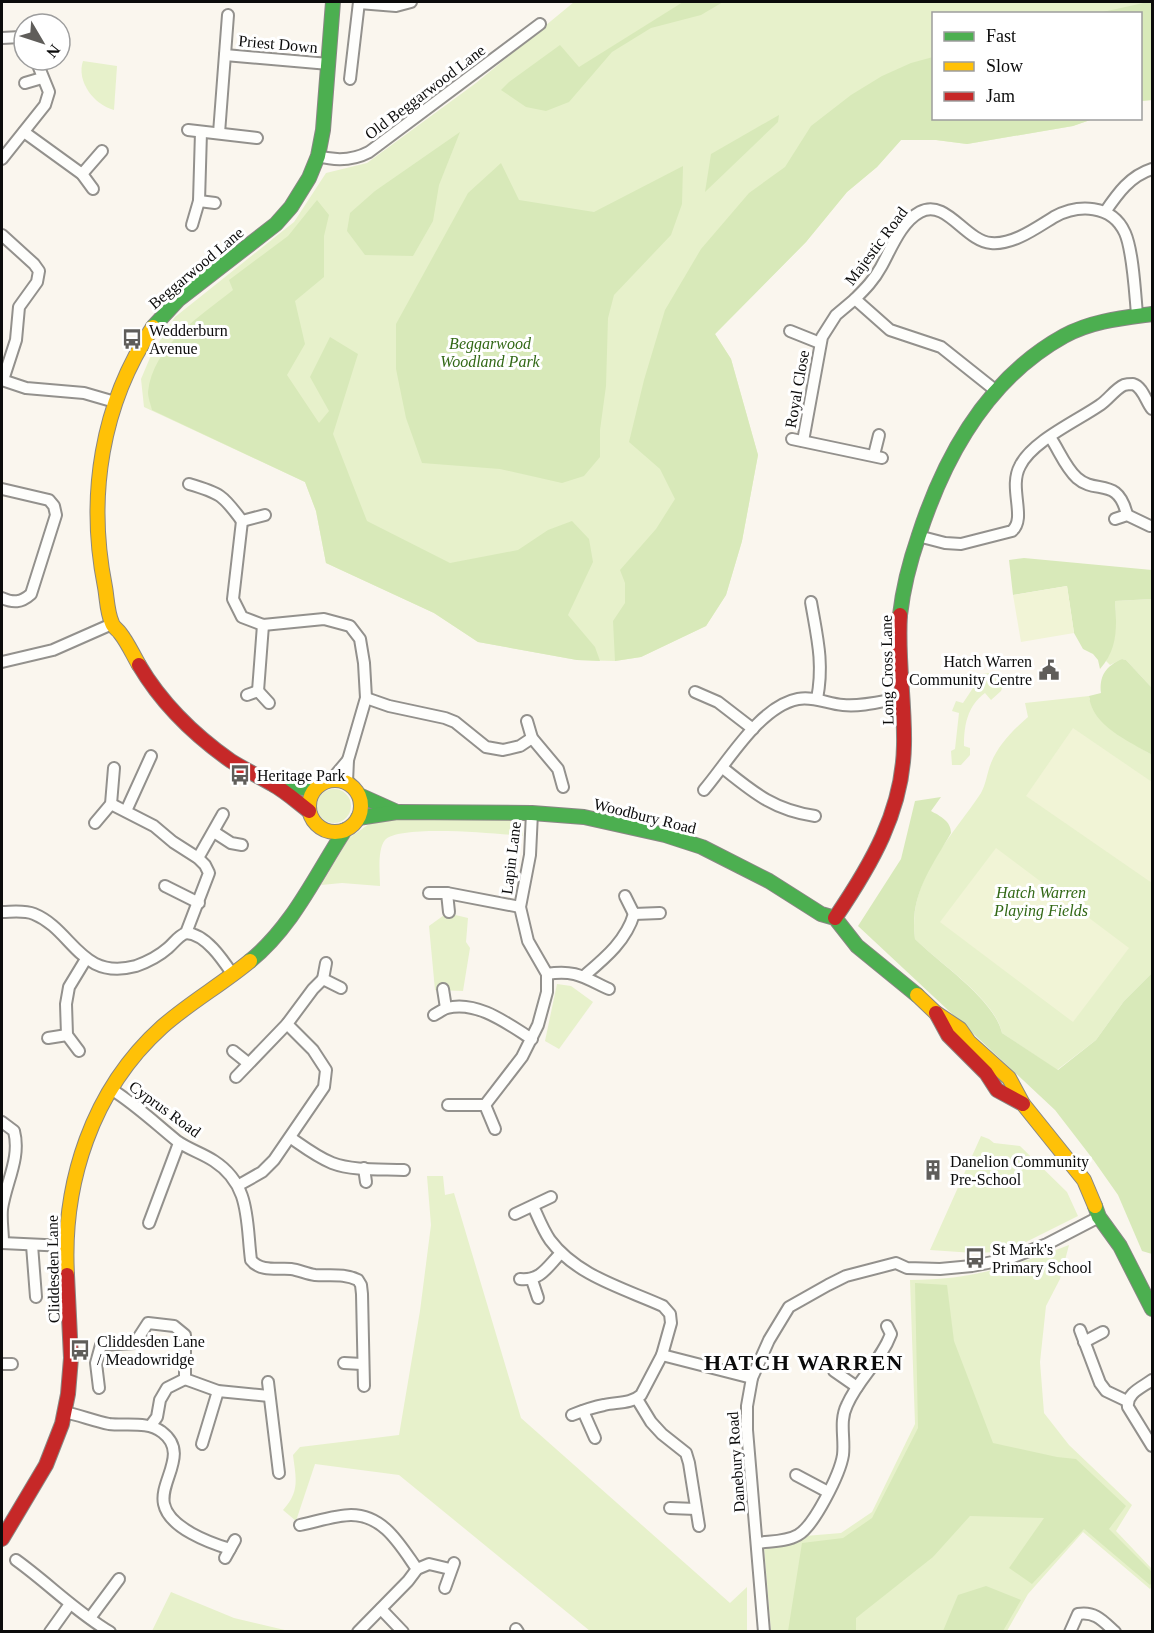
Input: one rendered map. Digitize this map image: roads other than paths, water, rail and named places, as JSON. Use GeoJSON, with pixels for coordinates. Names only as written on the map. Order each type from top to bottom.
{"type":"FeatureCollection","features":[{"type":"Feature","properties":{"kind":"street","name":"Beggarwood Lane"},"geometry":{"type":"LineString","coordinates":[[309,811],[274,785],[223,756],[182,721],[152,687],[121,634],[112,624],[100,560],[96,518],[100,469],[115,402],[138,349],[156,322],[178,300],[281,219],[304,188],[318,156],[323,130],[333,2]]}},
{"type":"Feature","properties":{"kind":"street"},"geometry":{"type":"LineString","coordinates":[[350,79],[359,2],[396,6],[411,2]]}},
{"type":"Feature","properties":{"kind":"street","name":"Priest Down"},"geometry":{"type":"LineString","coordinates":[[219,134],[228,15]]}},
{"type":"Feature","properties":{"kind":"street","name":"Old Beggarwood Lane"},"geometry":{"type":"LineString","coordinates":[[318,156],[349,159],[369,152],[540,24]]}},
{"type":"Feature","properties":{"kind":"street","name":"Priest Down"},"geometry":{"type":"LineString","coordinates":[[225,55],[328,64]]}},
{"type":"Feature","properties":{"kind":"street"},"geometry":{"type":"LineString","coordinates":[[2,159],[45,105],[49,92],[40,72]]}},
{"type":"Feature","properties":{"kind":"street"},"geometry":{"type":"LineString","coordinates":[[25,83],[42,78]]}},
{"type":"Feature","properties":{"kind":"street"},"geometry":{"type":"LineString","coordinates":[[188,130],[257,138]]}},
{"type":"Feature","properties":{"kind":"street"},"geometry":{"type":"LineString","coordinates":[[24,132],[82,174],[93,189]]}},
{"type":"Feature","properties":{"kind":"street"},"geometry":{"type":"LineString","coordinates":[[192,225],[199,201],[201,132]]}},
{"type":"Feature","properties":{"kind":"street"},"geometry":{"type":"LineString","coordinates":[[82,174],[102,152]]}},
{"type":"Feature","properties":{"kind":"street"},"geometry":{"type":"LineString","coordinates":[[1137,314],[1126,233],[1106,212],[1132,178],[1152,169]]}},
{"type":"Feature","properties":{"kind":"street"},"geometry":{"type":"LineString","coordinates":[[199,201],[215,203]]}},
{"type":"Feature","properties":{"kind":"street","name":"Majestic Road"},"geometry":{"type":"LineString","coordinates":[[995,390],[941,347],[890,330],[855,299],[874,279],[911,219],[927,209],[938,210],[975,238],[992,243],[1024,234],[1075,208],[1091,208],[1106,212]]}},
{"type":"Feature","properties":{"kind":"street"},"geometry":{"type":"LineString","coordinates":[[2,235],[39,271],[37,282],[19,307],[16,340],[2,380],[26,388],[84,393],[115,402]]}},
{"type":"Feature","properties":{"kind":"street","name":"Royal Close"},"geometry":{"type":"LineString","coordinates":[[855,299],[832,320],[824,333],[798,440],[878,456],[879,435]]}},
{"type":"Feature","properties":{"kind":"street","name":"Long Cross Lane"},"geometry":{"type":"LineString","coordinates":[[835,918],[870,865],[892,817],[900,788],[905,752],[900,620],[908,573],[918,536],[934,493],[951,457],[969,426],[995,390],[1028,358],[1067,334],[1106,320],[1137,314],[1152,314]]}},
{"type":"Feature","properties":{"kind":"street","name":"Royal Close"},"geometry":{"type":"LineString","coordinates":[[790,331],[820,343]]}},
{"type":"Feature","properties":{"kind":"street"},"geometry":{"type":"LineString","coordinates":[[918,536],[945,543],[961,544],[1009,533],[1015,529],[1019,518],[1015,486],[1018,468],[1030,452],[1063,427],[1100,405],[1125,385],[1131,384],[1139,387],[1152,409]]}},
{"type":"Feature","properties":{"kind":"street"},"geometry":{"type":"LineString","coordinates":[[1050,437],[1074,475],[1086,483],[1113,491],[1123,502],[1127,515]]}},
{"type":"Feature","properties":{"kind":"street"},"geometry":{"type":"LineString","coordinates":[[189,484],[214,491],[227,501],[242,521],[233,599],[242,617],[263,625],[324,619],[350,626],[360,639],[366,698],[348,760],[347,782]]}},
{"type":"Feature","properties":{"kind":"street"},"geometry":{"type":"LineString","coordinates":[[2,489],[49,500],[54,506],[56,515],[31,594],[24,600],[16,602],[2,598]]}},
{"type":"Feature","properties":{"kind":"street"},"geometry":{"type":"LineString","coordinates":[[242,521],[265,515]]}},
{"type":"Feature","properties":{"kind":"street"},"geometry":{"type":"LineString","coordinates":[[1115,519],[1127,515],[1150,526]]}},
{"type":"Feature","properties":{"kind":"street"},"geometry":{"type":"LineString","coordinates":[[811,602],[821,657],[817,699]]}},
{"type":"Feature","properties":{"kind":"street"},"geometry":{"type":"LineString","coordinates":[[2,662],[53,650],[112,624]]}},
{"type":"Feature","properties":{"kind":"street"},"geometry":{"type":"LineString","coordinates":[[263,625],[258,691],[269,703]]}},
{"type":"Feature","properties":{"kind":"street"},"geometry":{"type":"LineString","coordinates":[[248,695],[258,691]]}},
{"type":"Feature","properties":{"kind":"street"},"geometry":{"type":"LineString","coordinates":[[695,692],[724,705],[753,729]]}},
{"type":"Feature","properties":{"kind":"street"},"geometry":{"type":"LineString","coordinates":[[366,698],[455,722],[486,747],[503,750],[520,746],[532,738]]}},
{"type":"Feature","properties":{"kind":"street"},"geometry":{"type":"LineString","coordinates":[[704,790],[753,729],[771,712],[787,703],[798,699],[817,699],[846,706],[902,698]]}},
{"type":"Feature","properties":{"kind":"street"},"geometry":{"type":"LineString","coordinates":[[526,721],[532,738],[558,769],[563,787]]}},
{"type":"Feature","properties":{"kind":"street"},"geometry":{"type":"LineString","coordinates":[[126,811],[151,756]]}},
{"type":"Feature","properties":{"kind":"street"},"geometry":{"type":"LineString","coordinates":[[332,779],[348,760]]}},
{"type":"Feature","properties":{"kind":"street"},"geometry":{"type":"LineString","coordinates":[[95,823],[111,804],[114,768]]}},
{"type":"Feature","properties":{"kind":"street"},"geometry":{"type":"LineString","coordinates":[[723,768],[768,802],[793,813],[815,816]]}},
{"type":"Feature","properties":{"kind":"street"},"geometry":{"type":"LineString","coordinates":[[316,824],[331,832],[351,827],[358,818],[361,806],[359,795],[354,787],[347,782],[332,779],[323,782],[315,789],[309,802],[309,811],[322,843],[324,863]]}},
{"type":"Feature","properties":{"kind":"street","name":"Beggarwood Lane"},"geometry":{"type":"LineString","coordinates":[[274,785],[315,789]]}},
{"type":"Feature","properties":{"kind":"street","name":"Woodbury Road"},"geometry":{"type":"LineString","coordinates":[[359,795],[397,812]]}},
{"type":"Feature","properties":{"kind":"street"},"geometry":{"type":"LineString","coordinates":[[2,912],[19,911],[33,914],[50,923],[86,959],[107,968],[134,966],[157,956],[186,933],[209,873],[205,865],[154,826],[111,804]]}},
{"type":"Feature","properties":{"kind":"street","name":"Woodbury Road"},"geometry":{"type":"LineString","coordinates":[[358,818],[397,812],[532,813],[607,821],[665,835],[702,847],[769,881],[821,914],[835,918],[857,946],[904,983],[936,1013],[960,1029],[969,1042],[1009,1078],[1023,1104],[1084,1180],[1099,1217],[1120,1246],[1152,1309]]}},
{"type":"Feature","properties":{"kind":"street","name":"Lapin Lane"},"geometry":{"type":"LineString","coordinates":[[532,813],[530,855],[520,907],[528,941],[547,974]]}},
{"type":"Feature","properties":{"kind":"street"},"geometry":{"type":"LineString","coordinates":[[198,858],[223,814]]}},
{"type":"Feature","properties":{"kind":"street","name":"Cliddesden Lane"},"geometry":{"type":"LineString","coordinates":[[2,1539],[48,1460],[64,1412],[70,1374],[71,1347],[66,1246],[69,1201],[76,1171],[90,1131],[111,1089],[132,1060],[163,1026],[258,955],[290,921],[345,830]]}},
{"type":"Feature","properties":{"kind":"street"},"geometry":{"type":"LineString","coordinates":[[214,832],[231,843],[242,845]]}},
{"type":"Feature","properties":{"kind":"street"},"geometry":{"type":"LineString","coordinates":[[165,886],[199,903]]}},
{"type":"Feature","properties":{"kind":"street","name":"Lapin Lane"},"geometry":{"type":"LineString","coordinates":[[429,892],[447,893],[520,907]]}},
{"type":"Feature","properties":{"kind":"street"},"geometry":{"type":"LineString","coordinates":[[447,893],[449,912]]}},
{"type":"Feature","properties":{"kind":"street"},"geometry":{"type":"LineString","coordinates":[[585,976],[624,937],[630,927],[634,914],[625,896]]}},
{"type":"Feature","properties":{"kind":"street"},"geometry":{"type":"LineString","coordinates":[[634,914],[660,913]]}},
{"type":"Feature","properties":{"kind":"street"},"geometry":{"type":"LineString","coordinates":[[186,933],[195,935],[207,944],[233,975]]}},
{"type":"Feature","properties":{"kind":"street"},"geometry":{"type":"LineString","coordinates":[[79,1051],[67,1035],[66,1004],[69,987],[86,959]]}},
{"type":"Feature","properties":{"kind":"street"},"geometry":{"type":"LineString","coordinates":[[236,1077],[286,1024],[313,989],[323,980],[326,963]]}},
{"type":"Feature","properties":{"kind":"street"},"geometry":{"type":"LineString","coordinates":[[485,1105],[522,1057],[532,1039],[544,1008],[547,974],[565,972],[585,976],[609,989]]}},
{"type":"Feature","properties":{"kind":"street"},"geometry":{"type":"LineString","coordinates":[[323,980],[340,988]]}},
{"type":"Feature","properties":{"kind":"street"},"geometry":{"type":"LineString","coordinates":[[443,989],[446,1008]]}},
{"type":"Feature","properties":{"kind":"street"},"geometry":{"type":"LineString","coordinates":[[434,1015],[446,1008],[467,1007],[488,1012],[532,1039]]}},
{"type":"Feature","properties":{"kind":"street"},"geometry":{"type":"LineString","coordinates":[[239,1185],[262,1172],[291,1138],[324,1087],[326,1070],[313,1050],[286,1024]]}},
{"type":"Feature","properties":{"kind":"street"},"geometry":{"type":"LineString","coordinates":[[48,1038],[67,1035]]}},
{"type":"Feature","properties":{"kind":"street"},"geometry":{"type":"LineString","coordinates":[[233,1051],[248,1063]]}},
{"type":"Feature","properties":{"kind":"street","name":"Cyprus Road"},"geometry":{"type":"LineString","coordinates":[[111,1089],[136,1106],[179,1143],[214,1160],[239,1185],[248,1214],[251,1260],[255,1265],[260,1268],[294,1270],[314,1275],[345,1275],[358,1280],[362,1294],[364,1386]]}},
{"type":"Feature","properties":{"kind":"street"},"geometry":{"type":"LineString","coordinates":[[448,1105],[485,1105]]}},
{"type":"Feature","properties":{"kind":"street"},"geometry":{"type":"LineString","coordinates":[[485,1105],[495,1129]]}},
{"type":"Feature","properties":{"kind":"street"},"geometry":{"type":"LineString","coordinates":[[2,1122],[14,1131],[17,1141],[2,1210],[2,1242],[66,1246]]}},
{"type":"Feature","properties":{"kind":"street"},"geometry":{"type":"LineString","coordinates":[[291,1138],[334,1164],[404,1170]]}},
{"type":"Feature","properties":{"kind":"street"},"geometry":{"type":"LineString","coordinates":[[149,1223],[179,1143]]}},
{"type":"Feature","properties":{"kind":"street"},"geometry":{"type":"LineString","coordinates":[[364,1168],[366,1182]]}},
{"type":"Feature","properties":{"kind":"street"},"geometry":{"type":"LineString","coordinates":[[149,1190],[160,1197]]}},
{"type":"Feature","properties":{"kind":"street"},"geometry":{"type":"LineString","coordinates":[[515,1214],[551,1197]]}},
{"type":"Feature","properties":{"kind":"street"},"geometry":{"type":"LineString","coordinates":[[533,1206],[548,1238],[561,1253],[597,1277],[663,1306],[670,1314],[671,1323],[662,1355],[641,1395],[637,1399],[602,1405],[577,1413],[595,1438]]}},
{"type":"Feature","properties":{"kind":"street","name":"Danebury Road"},"geometry":{"type":"LineString","coordinates":[[764,1632],[746,1417],[752,1378],[762,1353],[789,1307],[851,1275],[896,1263],[907,1268],[940,1269],[972,1266],[1008,1258],[1047,1244],[1099,1217]]}},
{"type":"Feature","properties":{"kind":"street"},"geometry":{"type":"LineString","coordinates":[[32,1245],[36,1297]]}},
{"type":"Feature","properties":{"kind":"street"},"geometry":{"type":"LineString","coordinates":[[520,1279],[532,1280],[540,1275],[561,1253]]}},
{"type":"Feature","properties":{"kind":"street"},"geometry":{"type":"LineString","coordinates":[[532,1280],[538,1298]]}},
{"type":"Feature","properties":{"kind":"street"},"geometry":{"type":"LineString","coordinates":[[142,1311],[148,1323]]}},
{"type":"Feature","properties":{"kind":"street"},"geometry":{"type":"LineString","coordinates":[[148,1323],[174,1326],[184,1335],[185,1379]]}},
{"type":"Feature","properties":{"kind":"street"},"geometry":{"type":"LineString","coordinates":[[99,1388],[96,1363],[101,1345],[135,1343],[148,1323]]}},
{"type":"Feature","properties":{"kind":"street"},"geometry":{"type":"LineString","coordinates":[[757,1543],[786,1540],[797,1536],[807,1528],[828,1492],[843,1456],[844,1412],[857,1387],[886,1348],[891,1334],[886,1326]]}},
{"type":"Feature","properties":{"kind":"street"},"geometry":{"type":"LineString","coordinates":[[1080,1330],[1100,1383],[1106,1391],[1127,1401]]}},
{"type":"Feature","properties":{"kind":"street"},"geometry":{"type":"LineString","coordinates":[[1084,1342],[1103,1332]]}},
{"type":"Feature","properties":{"kind":"street"},"geometry":{"type":"LineString","coordinates":[[662,1355],[752,1378]]}},
{"type":"Feature","properties":{"kind":"street"},"geometry":{"type":"LineString","coordinates":[[344,1363],[362,1364]]}},
{"type":"Feature","properties":{"kind":"street"},"geometry":{"type":"LineString","coordinates":[[834,1371],[857,1387]]}},
{"type":"Feature","properties":{"kind":"street"},"geometry":{"type":"LineString","coordinates":[[151,1425],[157,1417],[160,1400],[167,1388],[185,1379],[218,1392],[269,1396]]}},
{"type":"Feature","properties":{"kind":"street"},"geometry":{"type":"LineString","coordinates":[[1152,1380],[1130,1396],[1127,1401],[1128,1407],[1152,1446]]}},
{"type":"Feature","properties":{"kind":"street"},"geometry":{"type":"LineString","coordinates":[[268,1382],[279,1473]]}},
{"type":"Feature","properties":{"kind":"street"},"geometry":{"type":"LineString","coordinates":[[202,1444],[218,1392]]}},
{"type":"Feature","properties":{"kind":"street"},"geometry":{"type":"LineString","coordinates":[[637,1399],[651,1422],[686,1453],[699,1526]]}},
{"type":"Feature","properties":{"kind":"street"},"geometry":{"type":"LineString","coordinates":[[64,1412],[106,1423],[151,1425],[167,1436],[173,1449],[174,1464],[164,1493],[164,1505],[168,1515],[193,1534],[230,1549]]}},
{"type":"Feature","properties":{"kind":"street"},"geometry":{"type":"LineString","coordinates":[[796,1475],[828,1492]]}},
{"type":"Feature","properties":{"kind":"street"},"geometry":{"type":"LineString","coordinates":[[670,1508],[696,1509]]}},
{"type":"Feature","properties":{"kind":"street"},"geometry":{"type":"LineString","coordinates":[[300,1525],[319,1517],[350,1515],[364,1518],[383,1526],[392,1534],[417,1569]]}},
{"type":"Feature","properties":{"kind":"street"},"geometry":{"type":"LineString","coordinates":[[16,1560],[70,1604],[110,1632]]}},
{"type":"Feature","properties":{"kind":"street"},"geometry":{"type":"LineString","coordinates":[[358,1632],[417,1569],[429,1564],[452,1566],[445,1588]]}},
{"type":"Feature","properties":{"kind":"street"},"geometry":{"type":"LineString","coordinates":[[90,1618],[119,1579]]}},
{"type":"Feature","properties":{"kind":"street"},"geometry":{"type":"LineString","coordinates":[[50,1632],[70,1604]]}},
{"type":"Feature","properties":{"kind":"street"},"geometry":{"type":"LineString","coordinates":[[381,1609],[404,1632]]}},
{"type":"Feature","properties":{"kind":"street"},"geometry":{"type":"LineString","coordinates":[[1070,1632],[1078,1614],[1087,1612],[1095,1615],[1115,1632]]}},
{"type":"Feature","properties":{"kind":"place","name":"Wedderburn Avenue"},"geometry":{"type":"Point","coordinates":[132,339]}},
{"type":"Feature","properties":{"kind":"place","name":"Hatch Warren Community Centre"},"geometry":{"type":"Point","coordinates":[1049,670]}},
{"type":"Feature","properties":{"kind":"place","name":"Heritage Park"},"geometry":{"type":"Point","coordinates":[240,775]}},
{"type":"Feature","properties":{"kind":"place","name":"Danelion Community Pre-School"},"geometry":{"type":"Point","coordinates":[933,1170]}},
{"type":"Feature","properties":{"kind":"place","name":"St Mark's Primary School"},"geometry":{"type":"Point","coordinates":[975,1258]}},
{"type":"Feature","properties":{"kind":"place","name":"Cliddesden Lane / Meadowridge"},"geometry":{"type":"Point","coordinates":[80,1350]}},
{"type":"Feature","properties":{"kind":"district","name":"HATCH WARREN"},"geometry":{"type":"Point","coordinates":[804,1362]}},
{"type":"Feature","properties":{"kind":"park label","name":"Beggarwood Woodland Park"},"geometry":{"type":"Point","coordinates":[490,352]}},
{"type":"Feature","properties":{"kind":"park label","name":"Hatch Warren Playing Fields"},"geometry":{"type":"Point","coordinates":[1041,901]}}]}
